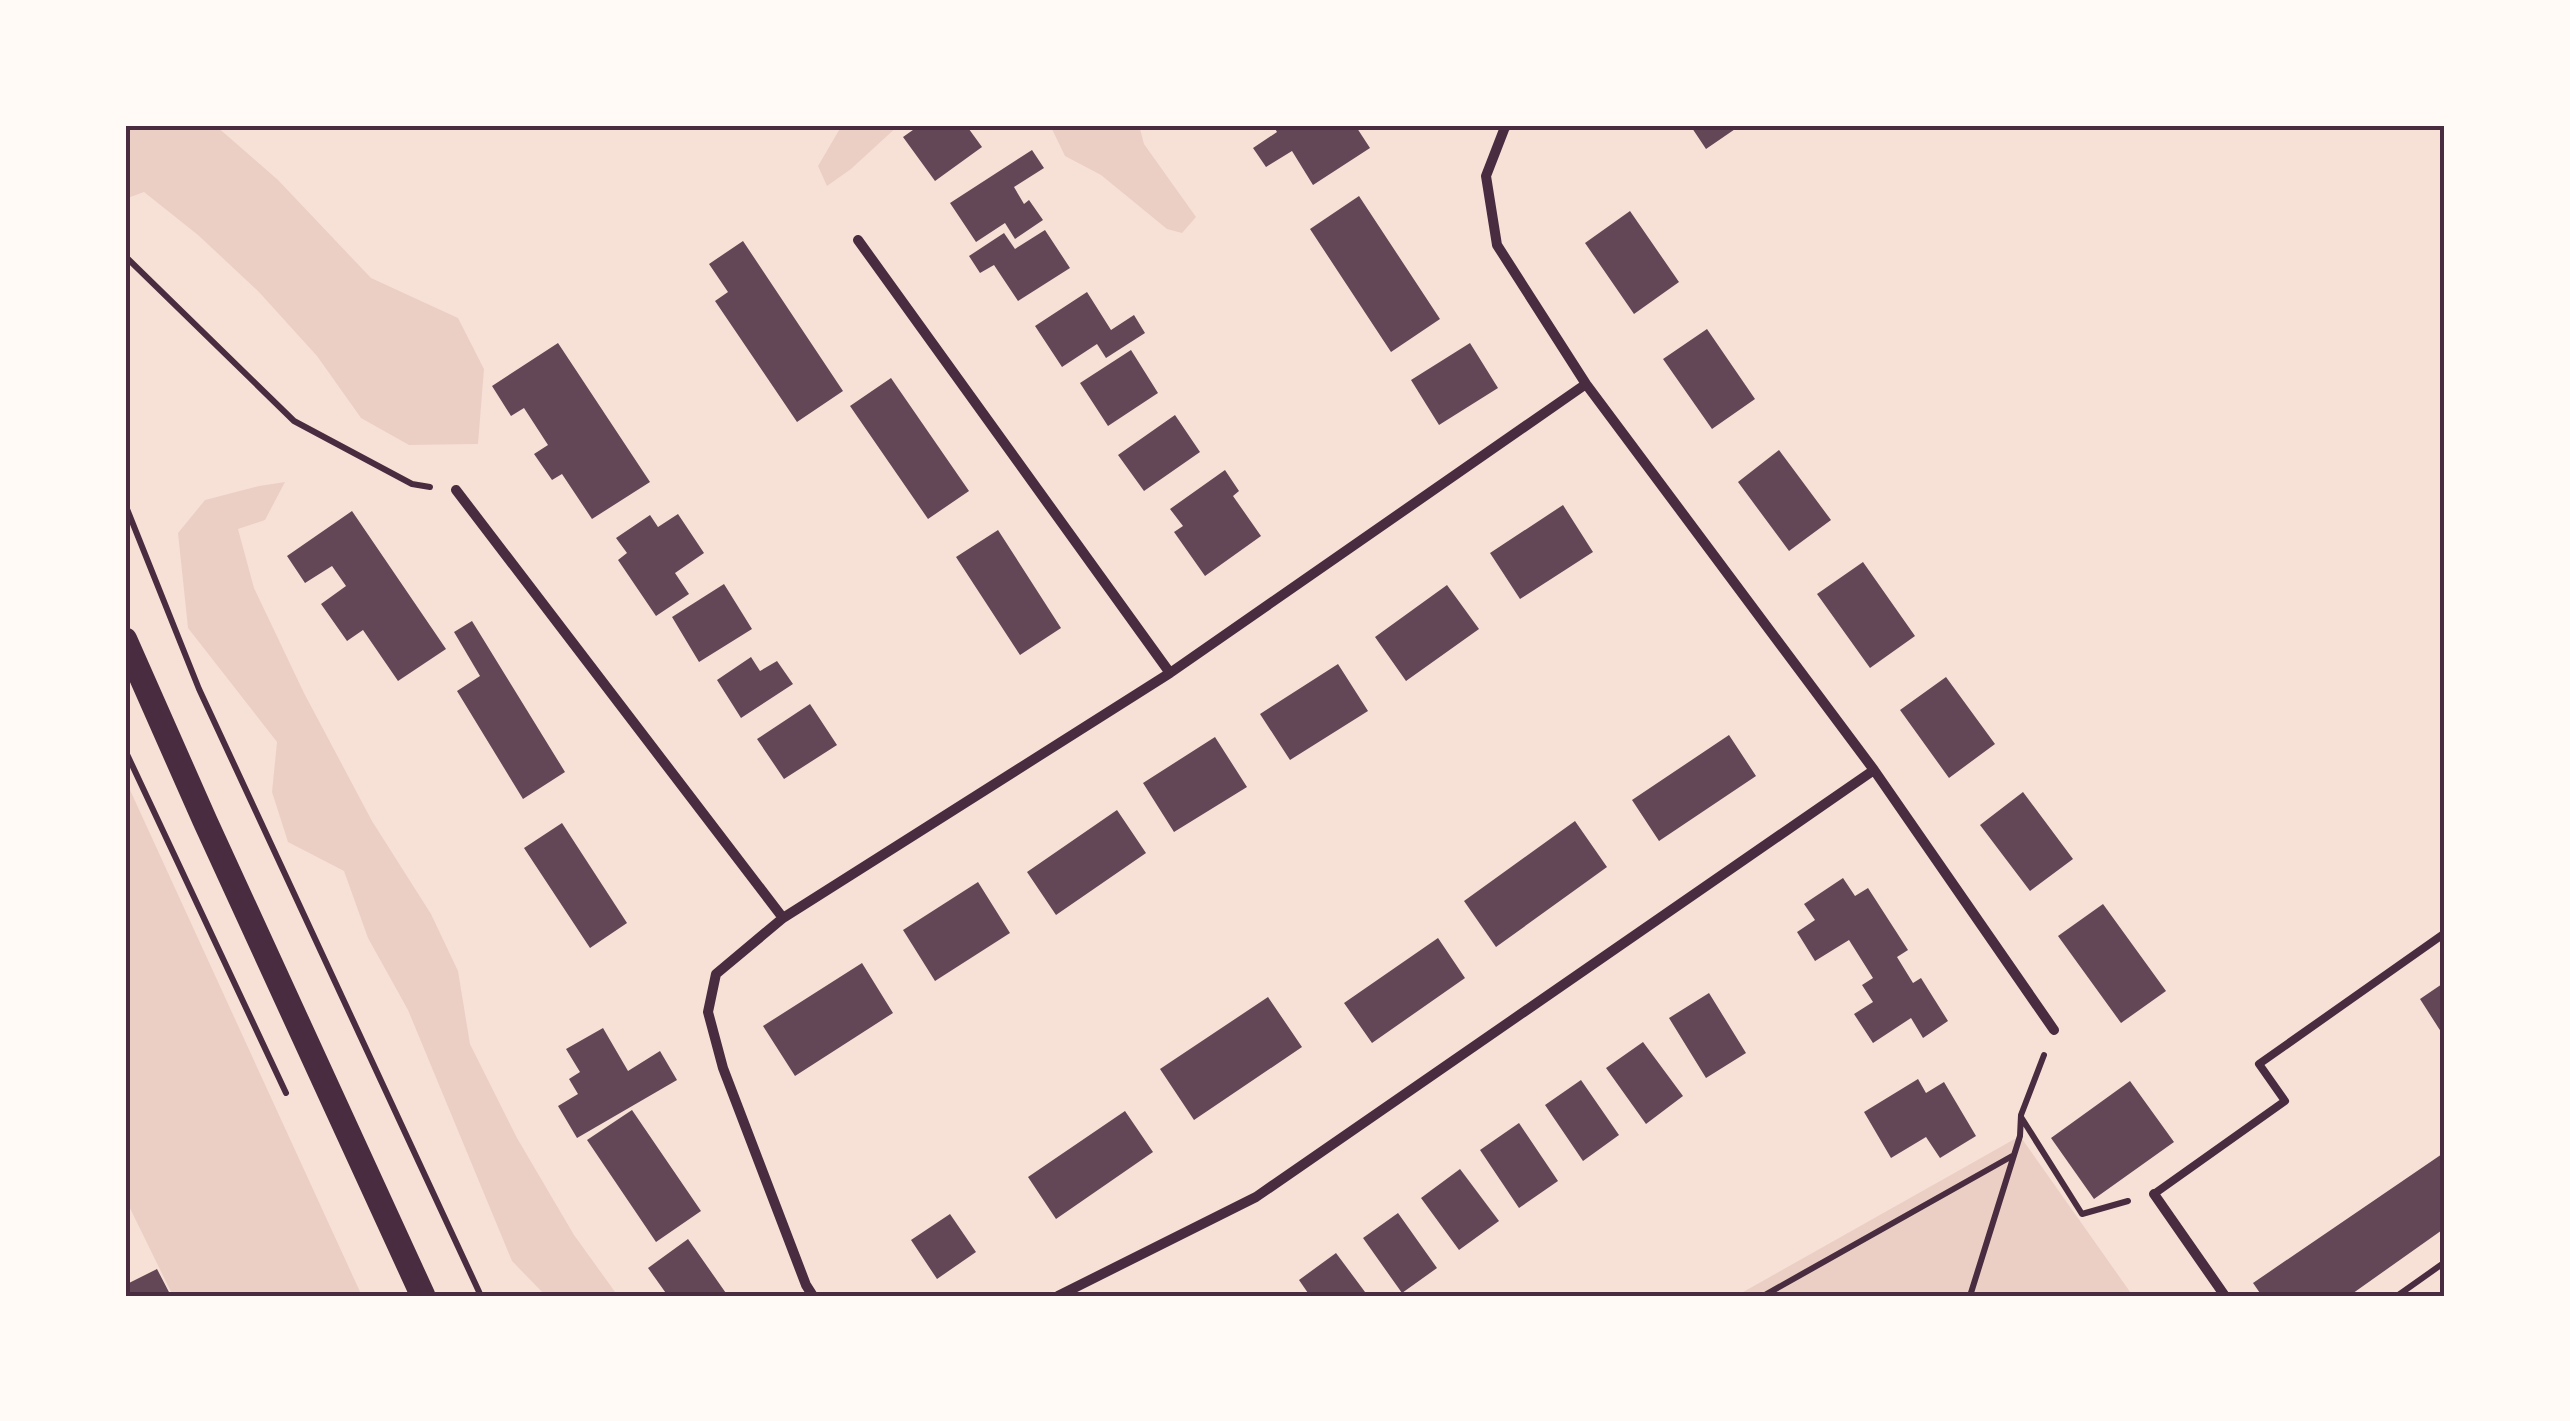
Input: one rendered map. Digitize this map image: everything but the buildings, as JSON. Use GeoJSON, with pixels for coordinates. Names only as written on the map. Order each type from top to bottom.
{"type":"FeatureCollection","features":[{"type":"Feature","properties":{"kind":"main road"},"geometry":{"type":"LineString","coordinates":[[125,640],[423,1296]]}},
{"type":"Feature","properties":{"kind":"street"},"geometry":{"type":"LineString","coordinates":[[1505,126],[1486,176],[1497,246],[1586,384],[1874,770],[2054,1030]]}},
{"type":"Feature","properties":{"kind":"street"},"geometry":{"type":"LineString","coordinates":[[858,240],[1170,673]]}},
{"type":"Feature","properties":{"kind":"street"},"geometry":{"type":"LineString","coordinates":[[813,1296],[722,1068],[708,1012],[716,974],[783,918],[1170,673],[1586,384]]}},
{"type":"Feature","properties":{"kind":"street"},"geometry":{"type":"LineString","coordinates":[[456,490],[783,918]]}},
{"type":"Feature","properties":{"kind":"street"},"geometry":{"type":"LineString","coordinates":[[1058,1296],[1256,1197],[1874,770]]}},
{"type":"Feature","properties":{"kind":"street"},"geometry":{"type":"LineString","coordinates":[[2154,1194],[2225,1296]]}},
{"type":"Feature","properties":{"kind":"lane"},"geometry":{"type":"LineString","coordinates":[[2154,1194],[2285,1101],[2259,1064],[2445,933]]}},
{"type":"Feature","properties":{"kind":"path"},"geometry":{"type":"LineString","coordinates":[[125,256],[294,421],[412,484],[456,490]]}},
{"type":"Feature","properties":{"kind":"path"},"geometry":{"type":"LineString","coordinates":[[125,504],[198,689],[482,1296]]}},
{"type":"Feature","properties":{"kind":"path"},"geometry":{"type":"LineString","coordinates":[[125,750],[288,1096]]}},
{"type":"Feature","properties":{"kind":"path"},"geometry":{"type":"LineString","coordinates":[[1970,1296],[2020,1136],[2020,1116],[2054,1030]]}},
{"type":"Feature","properties":{"kind":"path"},"geometry":{"type":"LineString","coordinates":[[2020,1116],[2082,1214],[2154,1194]]}},
{"type":"Feature","properties":{"kind":"path"},"geometry":{"type":"LineString","coordinates":[[1763,1296],[2014,1156]]}},
{"type":"Feature","properties":{"kind":"path"},"geometry":{"type":"LineString","coordinates":[[2397,1296],[2445,1262]]}},
{"type":"Feature","properties":{"kind":"shaded area"},"geometry":{"type":"Polygon","coordinates":[[[125,125],[215,125],[278,180],[371,278],[458,318],[484,369],[478,444],[409,445],[361,418],[317,356],[258,291],[198,235],[144,192],[125,199],[125,125]]]}},
{"type":"Feature","properties":{"kind":"shaded area"},"geometry":{"type":"Polygon","coordinates":[[[842,125],[899,125],[827,186],[818,166],[842,125]]]}},
{"type":"Feature","properties":{"kind":"shaded area"},"geometry":{"type":"Polygon","coordinates":[[[1050,125],[1139,125],[1144,144],[1196,217],[1182,233],[1167,229],[1101,175],[1065,156],[1050,125]]]}},
{"type":"Feature","properties":{"kind":"shaded area"},"geometry":{"type":"Polygon","coordinates":[[[285,482],[265,520],[238,529],[254,588],[372,821],[431,914],[458,971],[470,1044],[517,1138],[574,1235],[618,1296],[546,1296],[512,1261],[408,1010],[368,938],[344,871],[288,842],[272,792],[277,742],[188,628],[178,533],[205,500],[285,482]]]}},
{"type":"Feature","properties":{"kind":"shaded area"},"geometry":{"type":"Polygon","coordinates":[[[125,779],[362,1296],[173,1296],[125,1198],[125,779]]]}},
{"type":"Feature","properties":{"kind":"shaded area"},"geometry":{"type":"Polygon","coordinates":[[[2020,1136],[2133,1296],[1736,1296],[2020,1136]]]}}]}
